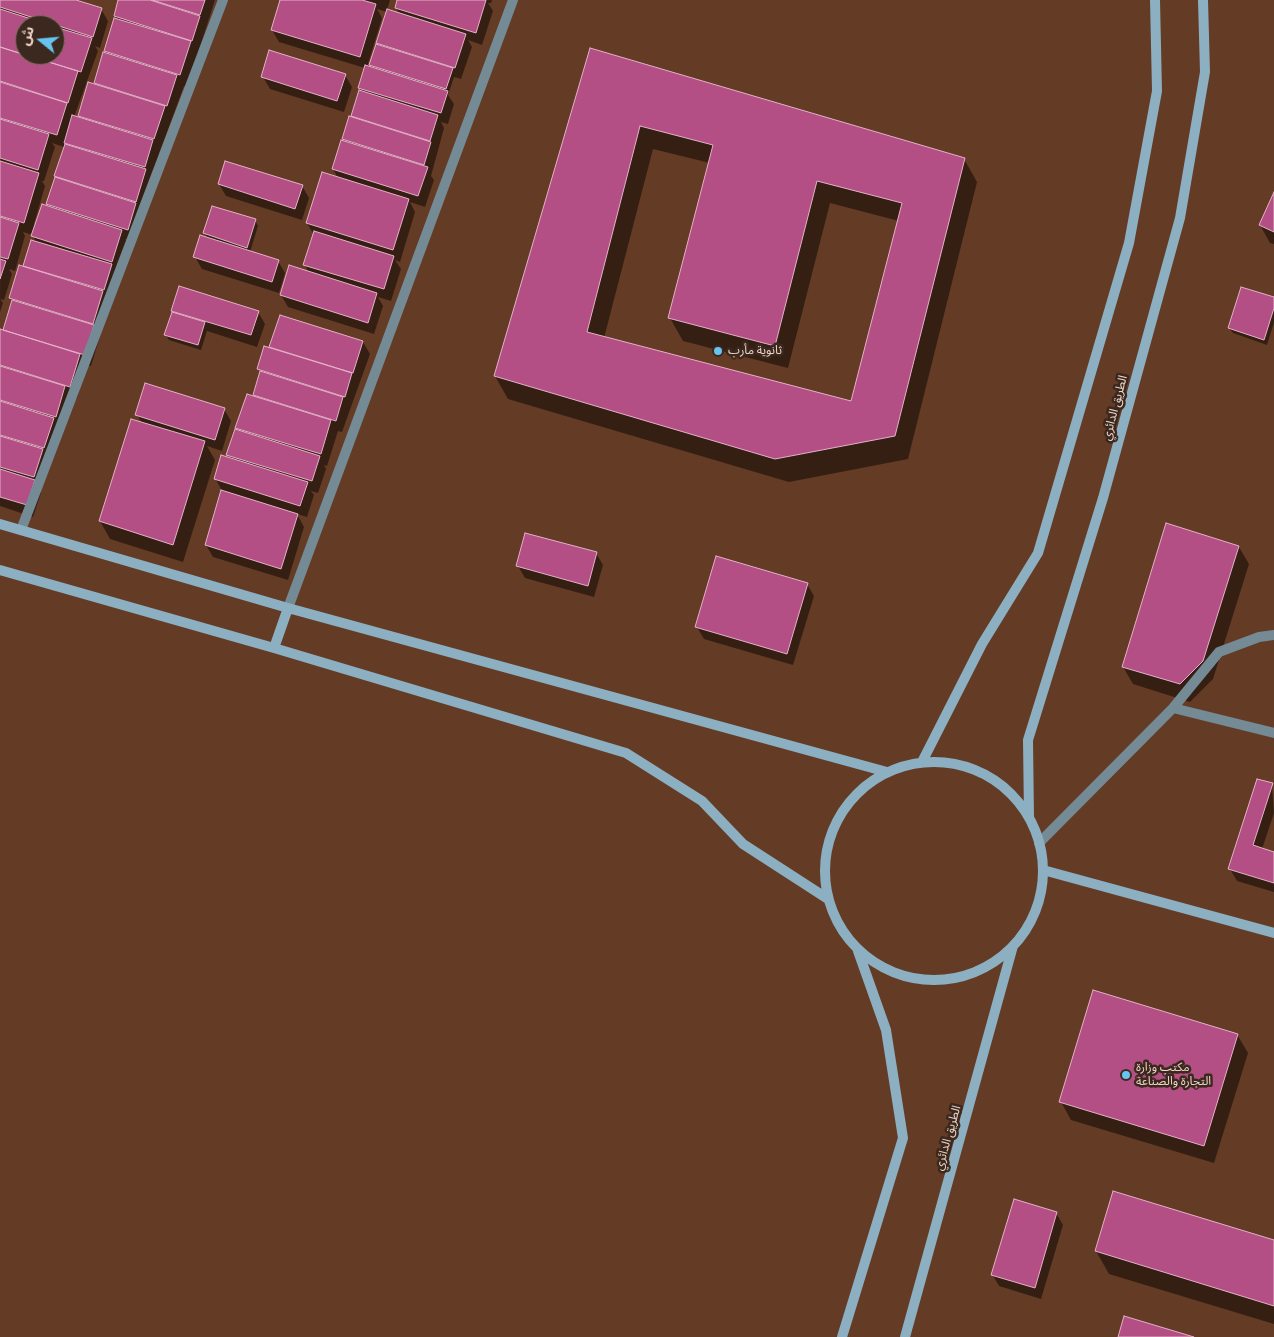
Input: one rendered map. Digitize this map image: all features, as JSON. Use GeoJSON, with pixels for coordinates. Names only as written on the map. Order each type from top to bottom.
{"type":"FeatureCollection","features":[{"type":"Feature","properties":{"kind":"main road"},"geometry":{"type":"LineString","coordinates":[[922,762],[982,644],[1038,553],[1129,243],[1157,91],[1154,0]]}},
{"type":"Feature","properties":{"kind":"main road","name":"الطريق الدائري"},"geometry":{"type":"LineString","coordinates":[[1029,817],[1028,740],[1103,498],[1180,218],[1205,72],[1203,0]]}},
{"type":"Feature","properties":{"kind":"main road"},"geometry":{"type":"LineString","coordinates":[[0,524],[288,608],[887,772]]}},
{"type":"Feature","properties":{"kind":"main road"},"geometry":{"type":"LineString","coordinates":[[0,570],[274,648],[626,753],[702,801],[743,844],[828,899]]}},
{"type":"Feature","properties":{"kind":"main road"},"geometry":{"type":"LineString","coordinates":[[274,648],[288,608]]}},
{"type":"Feature","properties":{"kind":"main road"},"geometry":{"type":"LineString","coordinates":[[922,762],[947,762],[972,769],[995,780],[1014,796],[1029,817],[1039,844],[1043,870],[1039,898],[1032,915],[1013,946],[991,964],[965,976],[936,981],[908,978],[881,967],[858,951],[839,927],[828,899],[824,869],[829,839],[842,812],[862,789],[887,772],[922,762]]}},
{"type":"Feature","properties":{"kind":"main road"},"geometry":{"type":"LineString","coordinates":[[1043,870],[1274,933]]}},
{"type":"Feature","properties":{"kind":"main road","name":"الطريق الدائري"},"geometry":{"type":"LineString","coordinates":[[905,1337],[1013,946]]}},
{"type":"Feature","properties":{"kind":"main road"},"geometry":{"type":"LineString","coordinates":[[842,1337],[903,1138],[886,1030],[858,951]]}},
{"type":"Feature","properties":{"kind":"street"},"geometry":{"type":"LineString","coordinates":[[21,530],[223,0]]}},
{"type":"Feature","properties":{"kind":"street"},"geometry":{"type":"LineString","coordinates":[[288,608],[513,0]]}},
{"type":"Feature","properties":{"kind":"street"},"geometry":{"type":"LineString","coordinates":[[1039,844],[1173,708],[1219,652],[1259,637],[1274,636]]}},
{"type":"Feature","properties":{"kind":"street"},"geometry":{"type":"LineString","coordinates":[[1173,708],[1274,733]]}},
{"type":"Feature","properties":{"kind":"building"},"geometry":{"type":"Polygon","coordinates":[[[0,0],[76,0],[102,8],[93,37],[65,28],[65,15],[25,15],[0,7],[0,0]]]}},
{"type":"Feature","properties":{"kind":"building"},"geometry":{"type":"Polygon","coordinates":[[[118,0],[150,0],[200,16],[192,41],[114,16],[118,0]]]}},
{"type":"Feature","properties":{"kind":"building"},"geometry":{"type":"Polygon","coordinates":[[[152,0],[205,0],[200,15],[152,0]]]}},
{"type":"Feature","properties":{"kind":"building"},"geometry":{"type":"Polygon","coordinates":[[[280,0],[362,0],[376,4],[360,57],[271,30],[280,0]]]}},
{"type":"Feature","properties":{"kind":"building"},"geometry":{"type":"Polygon","coordinates":[[[397,0],[486,0],[476,33],[395,8],[397,0]]]}},
{"type":"Feature","properties":{"kind":"building"},"geometry":{"type":"Polygon","coordinates":[[[0,9],[19,15],[15,15],[15,52],[0,47],[0,9]]]}},
{"type":"Feature","properties":{"kind":"building"},"geometry":{"type":"Polygon","coordinates":[[[387,9],[466,34],[455,68],[376,43],[387,9]]]}},
{"type":"Feature","properties":{"kind":"building"},"geometry":{"type":"Polygon","coordinates":[[[114,18],[191,41],[180,75],[104,51],[114,18]]]}},
{"type":"Feature","properties":{"kind":"building"},"geometry":{"type":"Polygon","coordinates":[[[65,30],[92,38],[81,72],[58,65],[65,65],[65,30]]]}},
{"type":"Feature","properties":{"kind":"building"},"geometry":{"type":"Polygon","coordinates":[[[376,44],[453,68],[446,89],[369,65],[376,44]]]}},
{"type":"Feature","properties":{"kind":"building"},"geometry":{"type":"Polygon","coordinates":[[[0,47],[15,52],[15,65],[58,65],[78,71],[68,103],[0,81],[0,47]]]}},
{"type":"Feature","properties":{"kind":"building"},"geometry":{"type":"Polygon","coordinates":[[[590,48],[965,158],[895,436],[775,459],[494,376],[590,48]],[[640,126],[587,332],[851,401],[902,203],[817,181],[775,346],[668,318],[713,145],[640,126]]]}},
{"type":"Feature","properties":{"kind":"building"},"geometry":{"type":"Polygon","coordinates":[[[269,50],[346,74],[337,101],[261,77],[269,50]]]}},
{"type":"Feature","properties":{"kind":"building"},"geometry":{"type":"Polygon","coordinates":[[[103,52],[177,75],[167,106],[94,83],[103,52]]]}},
{"type":"Feature","properties":{"kind":"building"},"geometry":{"type":"Polygon","coordinates":[[[365,65],[448,91],[441,113],[358,88],[365,65]]]}},
{"type":"Feature","properties":{"kind":"building"},"geometry":{"type":"Polygon","coordinates":[[[0,82],[67,103],[57,135],[0,118],[0,82]]]}},
{"type":"Feature","properties":{"kind":"building"},"geometry":{"type":"Polygon","coordinates":[[[88,82],[165,106],[154,139],[78,116],[88,82]]]}},
{"type":"Feature","properties":{"kind":"building"},"geometry":{"type":"Polygon","coordinates":[[[359,90],[438,115],[430,141],[351,116],[359,90]]]}},
{"type":"Feature","properties":{"kind":"building"},"geometry":{"type":"Polygon","coordinates":[[[72,115],[153,140],[145,167],[64,143],[72,115]]]}},
{"type":"Feature","properties":{"kind":"building"},"geometry":{"type":"Polygon","coordinates":[[[349,116],[431,142],[424,165],[342,139],[349,116]]]}},
{"type":"Feature","properties":{"kind":"building"},"geometry":{"type":"Polygon","coordinates":[[[0,119],[49,134],[38,170],[0,158],[0,119]]]}},
{"type":"Feature","properties":{"kind":"building"},"geometry":{"type":"Polygon","coordinates":[[[341,140],[428,167],[418,196],[332,169],[341,140]]]}},
{"type":"Feature","properties":{"kind":"building"},"geometry":{"type":"Polygon","coordinates":[[[65,144],[146,169],[136,202],[54,176],[65,144]]]}},
{"type":"Feature","properties":{"kind":"building"},"geometry":{"type":"Polygon","coordinates":[[[0,161],[39,173],[24,223],[0,216],[0,161]]]}},
{"type":"Feature","properties":{"kind":"building"},"geometry":{"type":"Polygon","coordinates":[[[225,161],[303,185],[295,209],[218,184],[225,161]]]}},
{"type":"Feature","properties":{"kind":"building"},"geometry":{"type":"Polygon","coordinates":[[[322,172],[409,199],[393,250],[306,223],[322,172]]]}},
{"type":"Feature","properties":{"kind":"building"},"geometry":{"type":"Polygon","coordinates":[[[55,177],[136,203],[128,230],[46,204],[55,177]]]}},
{"type":"Feature","properties":{"kind":"building"},"geometry":{"type":"Polygon","coordinates":[[[1274,192],[1274,232],[1259,225],[1274,192]]]}},
{"type":"Feature","properties":{"kind":"building"},"geometry":{"type":"Polygon","coordinates":[[[42,204],[122,230],[112,262],[31,236],[42,204]]]}},
{"type":"Feature","properties":{"kind":"building"},"geometry":{"type":"Polygon","coordinates":[[[212,206],[256,219],[247,248],[203,233],[212,206]]]}},
{"type":"Feature","properties":{"kind":"building"},"geometry":{"type":"Polygon","coordinates":[[[0,217],[19,223],[8,259],[0,257],[0,217]]]}},
{"type":"Feature","properties":{"kind":"building"},"geometry":{"type":"Polygon","coordinates":[[[314,231],[394,256],[384,289],[303,265],[314,231]]]}},
{"type":"Feature","properties":{"kind":"building"},"geometry":{"type":"Polygon","coordinates":[[[200,235],[279,260],[272,282],[193,257],[200,235]]]}},
{"type":"Feature","properties":{"kind":"building"},"geometry":{"type":"Polygon","coordinates":[[[31,240],[112,264],[104,290],[23,266],[31,240]]]}},
{"type":"Feature","properties":{"kind":"building"},"geometry":{"type":"Polygon","coordinates":[[[0,259],[6,261],[0,279],[0,259]]]}},
{"type":"Feature","properties":{"kind":"building"},"geometry":{"type":"Polygon","coordinates":[[[19,265],[103,291],[93,324],[9,298],[19,265]]]}},
{"type":"Feature","properties":{"kind":"building"},"geometry":{"type":"Polygon","coordinates":[[[289,265],[377,293],[368,323],[280,295],[289,265]]]}},
{"type":"Feature","properties":{"kind":"building"},"geometry":{"type":"Polygon","coordinates":[[[179,286],[259,311],[251,335],[171,311],[179,286]]]}},
{"type":"Feature","properties":{"kind":"building"},"geometry":{"type":"Polygon","coordinates":[[[1241,287],[1274,297],[1274,308],[1264,340],[1228,328],[1241,287]]]}},
{"type":"Feature","properties":{"kind":"building"},"geometry":{"type":"Polygon","coordinates":[[[12,300],[94,325],[85,355],[3,330],[12,300]]]}},
{"type":"Feature","properties":{"kind":"building"},"geometry":{"type":"Polygon","coordinates":[[[172,312],[205,322],[198,345],[164,335],[172,312]]]}},
{"type":"Feature","properties":{"kind":"building"},"geometry":{"type":"Polygon","coordinates":[[[280,315],[363,341],[353,373],[269,347],[280,315]]]}},
{"type":"Feature","properties":{"kind":"building"},"geometry":{"type":"Polygon","coordinates":[[[0,329],[80,354],[70,387],[0,365],[0,329]]]}},
{"type":"Feature","properties":{"kind":"building"},"geometry":{"type":"Polygon","coordinates":[[[264,346],[352,373],[345,397],[257,369],[264,346]]]}},
{"type":"Feature","properties":{"kind":"building"},"geometry":{"type":"Polygon","coordinates":[[[0,366],[65,386],[56,417],[0,400],[0,366]]]}},
{"type":"Feature","properties":{"kind":"building"},"geometry":{"type":"Polygon","coordinates":[[[260,371],[343,397],[336,421],[253,395],[260,371]]]}},
{"type":"Feature","properties":{"kind":"building"},"geometry":{"type":"Polygon","coordinates":[[[145,383],[225,408],[215,440],[135,415],[145,383]]]}},
{"type":"Feature","properties":{"kind":"building"},"geometry":{"type":"Polygon","coordinates":[[[247,394],[331,420],[321,454],[235,428],[247,394]]]}},
{"type":"Feature","properties":{"kind":"building"},"geometry":{"type":"Polygon","coordinates":[[[0,401],[54,418],[44,448],[0,435],[0,401]]]}},
{"type":"Feature","properties":{"kind":"building"},"geometry":{"type":"Polygon","coordinates":[[[131,419],[205,441],[173,545],[99,521],[131,419]]]}},
{"type":"Feature","properties":{"kind":"building"},"geometry":{"type":"Polygon","coordinates":[[[235,429],[320,456],[312,481],[226,455],[235,429]]]}},
{"type":"Feature","properties":{"kind":"building"},"geometry":{"type":"Polygon","coordinates":[[[0,436],[43,449],[34,477],[0,467],[0,436]]]}},
{"type":"Feature","properties":{"kind":"building"},"geometry":{"type":"Polygon","coordinates":[[[221,455],[308,482],[300,506],[214,479],[221,455]]]}},
{"type":"Feature","properties":{"kind":"building"},"geometry":{"type":"Polygon","coordinates":[[[0,469],[35,480],[27,505],[0,497],[0,469]]]}},
{"type":"Feature","properties":{"kind":"building"},"geometry":{"type":"Polygon","coordinates":[[[221,490],[298,514],[281,569],[205,545],[221,490]]]}},
{"type":"Feature","properties":{"kind":"building"},"geometry":{"type":"Polygon","coordinates":[[[1166,523],[1239,546],[1203,661],[1180,684],[1122,667],[1166,523]]]}},
{"type":"Feature","properties":{"kind":"building"},"geometry":{"type":"Polygon","coordinates":[[[525,533],[597,552],[588,586],[516,566],[525,533]]]}},
{"type":"Feature","properties":{"kind":"building"},"geometry":{"type":"Polygon","coordinates":[[[716,556],[808,583],[787,654],[695,627],[716,556]]]}},
{"type":"Feature","properties":{"kind":"building"},"geometry":{"type":"Polygon","coordinates":[[[1257,779],[1273,783],[1253,845],[1274,852],[1274,883],[1228,869],[1257,779]]]}},
{"type":"Feature","properties":{"kind":"building"},"geometry":{"type":"Polygon","coordinates":[[[1093,990],[1238,1034],[1204,1146],[1059,1102],[1093,990]]]}},
{"type":"Feature","properties":{"kind":"building"},"geometry":{"type":"Polygon","coordinates":[[[1113,1191],[1274,1240],[1274,1306],[1095,1251],[1113,1191]]]}},
{"type":"Feature","properties":{"kind":"building"},"geometry":{"type":"Polygon","coordinates":[[[1014,1199],[1057,1212],[1035,1288],[991,1275],[1014,1199]]]}},
{"type":"Feature","properties":{"kind":"building"},"geometry":{"type":"Polygon","coordinates":[[[1124,1316],[1194,1337],[1118,1337],[1124,1316]]]}},
{"type":"Feature","properties":{"kind":"place","name":"ثانوية مأرب"},"geometry":{"type":"Point","coordinates":[718,351]}},
{"type":"Feature","properties":{"kind":"place","name":"مكتب وزارة التجارة والصناعة"},"geometry":{"type":"Point","coordinates":[1126,1075]}}]}
